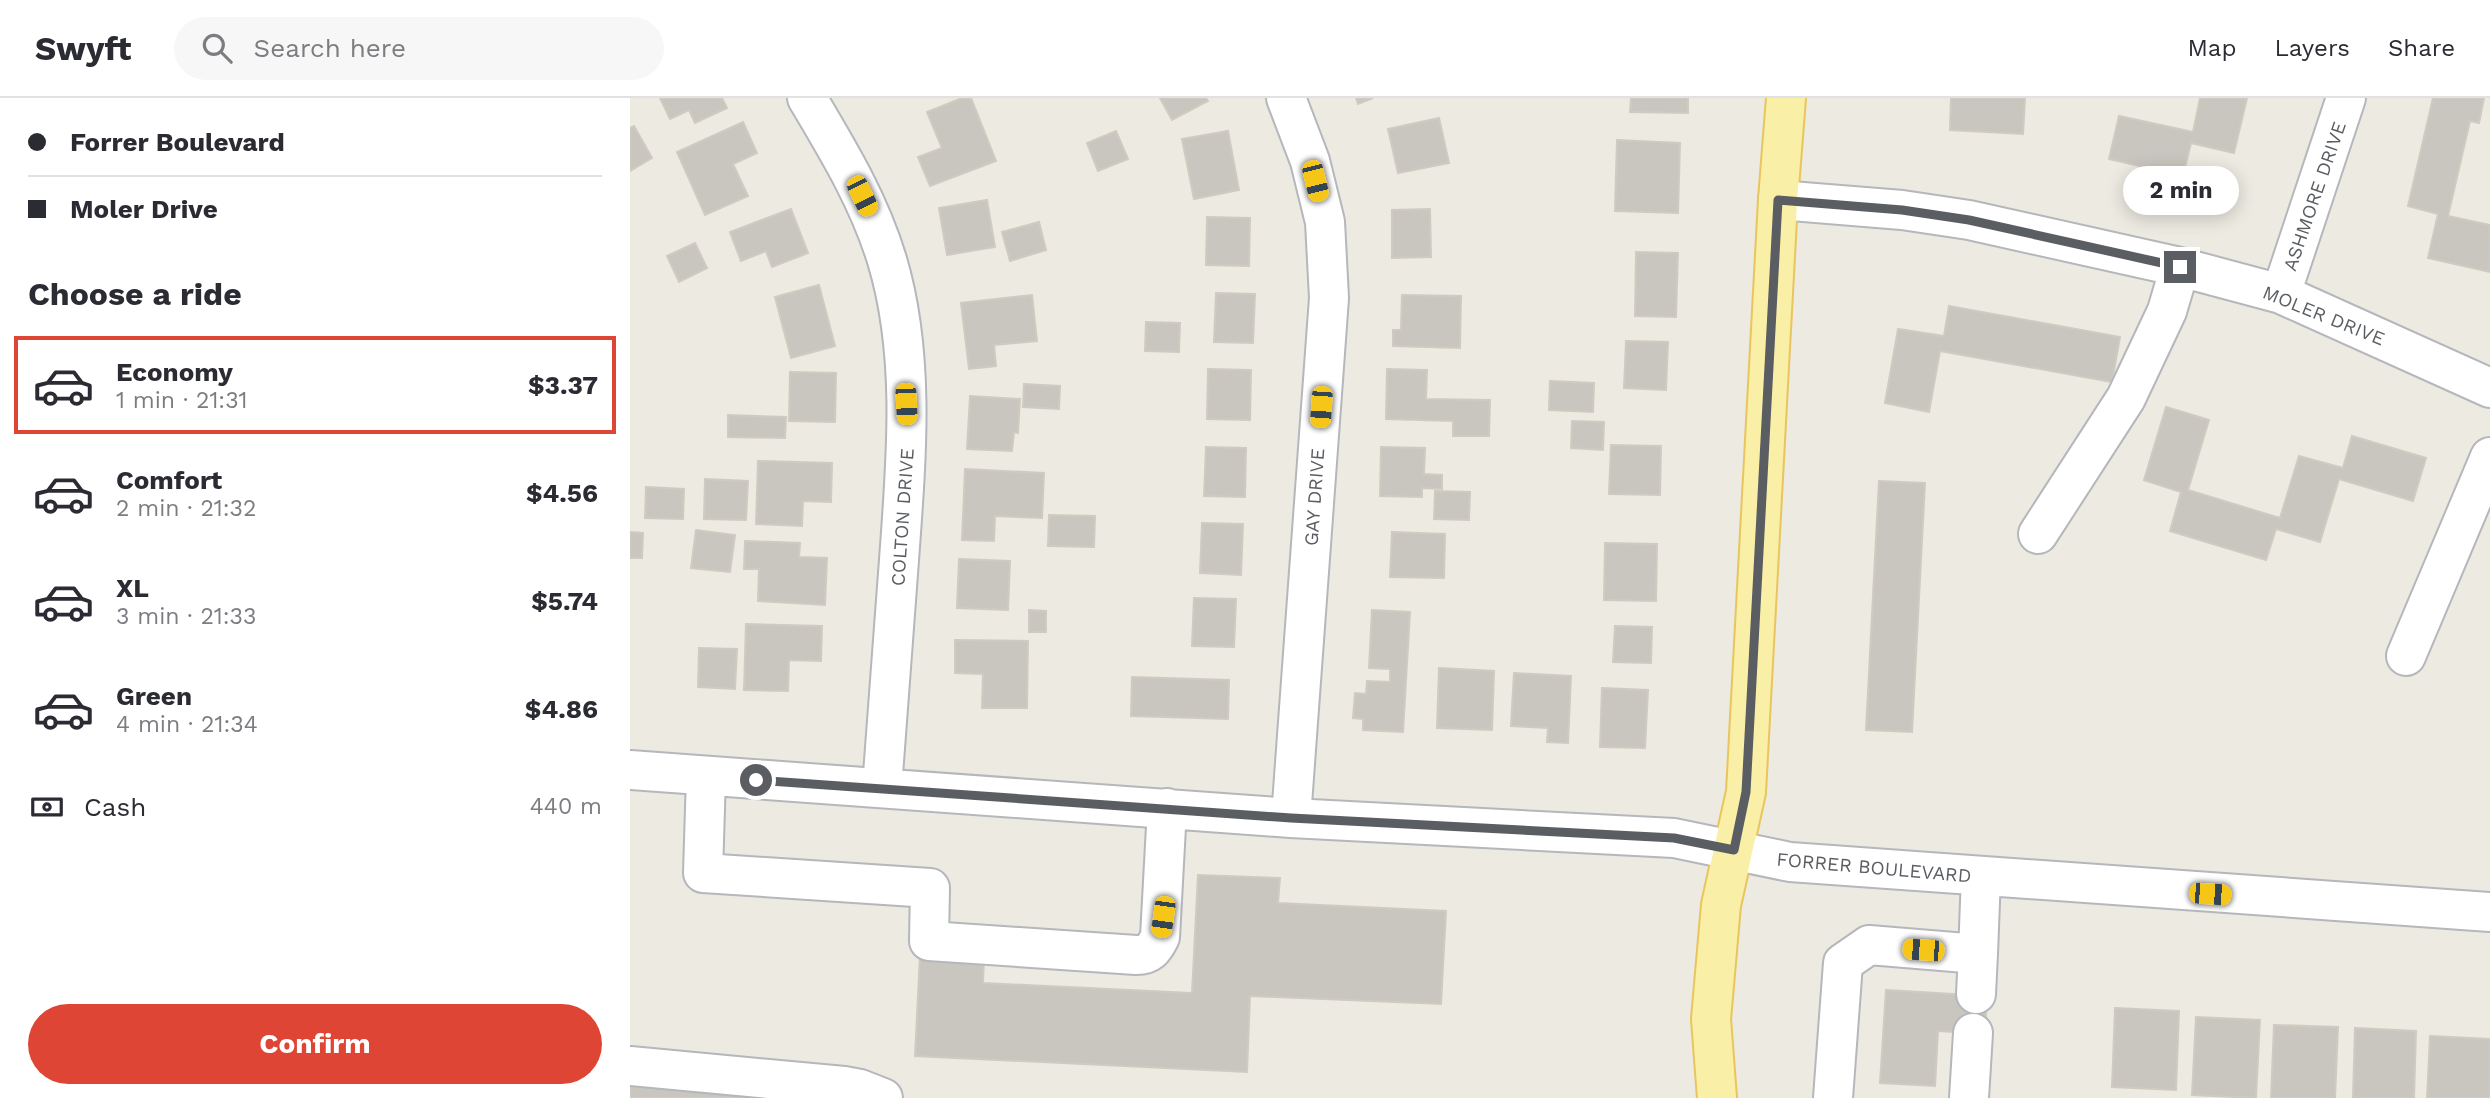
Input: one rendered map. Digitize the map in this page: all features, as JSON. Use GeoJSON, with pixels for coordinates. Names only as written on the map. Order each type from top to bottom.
{"type":"FeatureCollection","features":[{"type":"Feature","properties":{"kind":"main road"},"geometry":{"type":"LineString","coordinates":[[1717,1098],[1712,1019],[1721,905],[1746,792],[1778,200],[1786,98]]}},
{"type":"Feature","properties":{"kind":"street","name":"COLTON DRIVE"},"geometry":{"type":"LineString","coordinates":[[807,98],[844,160],[871,214],[887,262],[898,314],[904,364],[907,424],[905,475],[882,788]]}},
{"type":"Feature","properties":{"kind":"street","name":"GAY DRIVE"},"geometry":{"type":"LineString","coordinates":[[1286,98],[1310,161],[1325,222],[1329,298],[1291,818]]}},
{"type":"Feature","properties":{"kind":"street","name":"ASHMORE DRIVE"},"geometry":{"type":"LineString","coordinates":[[2281,294],[2346,98]]}},
{"type":"Feature","properties":{"kind":"street","name":"MOLER DRIVE"},"geometry":{"type":"LineString","coordinates":[[1778,200],[1902,210],[1969,220],[2180,267],[2281,294],[2490,387]]}},
{"type":"Feature","properties":{"kind":"street"},"geometry":{"type":"LineString","coordinates":[[2038,534],[2126,398],[2167,311],[2180,267]]}},
{"type":"Feature","properties":{"kind":"street"},"geometry":{"type":"LineString","coordinates":[[2406,656],[2490,457]]}},
{"type":"Feature","properties":{"kind":"street","name":"FORRER BOULEVARD"},"geometry":{"type":"LineString","coordinates":[[630,770],[1291,818],[1674,838],[1790,862],[2490,912]]}},
{"type":"Feature","properties":{"kind":"street"},"geometry":{"type":"LineString","coordinates":[[706,776],[702,873],[930,888],[929,941],[1147,955],[1154,949],[1160,937],[1167,808]]}},
{"type":"Feature","properties":{"kind":"street"},"geometry":{"type":"LineString","coordinates":[[1976,995],[1982,876]]}},
{"type":"Feature","properties":{"kind":"street"},"geometry":{"type":"LineString","coordinates":[[1833,1098],[1843,963],[1869,946],[1978,954]]}},
{"type":"Feature","properties":{"kind":"street"},"geometry":{"type":"LineString","coordinates":[[1969,1098],[1973,1033]]}},
{"type":"Feature","properties":{"kind":"street"},"geometry":{"type":"LineString","coordinates":[[630,1066],[844,1086],[883,1098]]}},
{"type":"Feature","properties":{"kind":"building"},"geometry":{"type":"Polygon","coordinates":[[[660,98],[722,98],[727,108],[695,123],[689,110],[670,119],[660,98]]]}},
{"type":"Feature","properties":{"kind":"building"},"geometry":{"type":"Polygon","coordinates":[[[962,98],[971,98],[996,161],[930,186],[918,157],[942,148],[927,112],[962,98]]]}},
{"type":"Feature","properties":{"kind":"building"},"geometry":{"type":"Polygon","coordinates":[[[1160,98],[1206,98],[1208,101],[1172,120],[1160,98]]]}},
{"type":"Feature","properties":{"kind":"building"},"geometry":{"type":"Polygon","coordinates":[[[1356,98],[1373,98],[1358,104],[1356,98]]]}},
{"type":"Feature","properties":{"kind":"building"},"geometry":{"type":"Polygon","coordinates":[[[1631,98],[1688,98],[1688,113],[1630,112],[1631,98]]]}},
{"type":"Feature","properties":{"kind":"building"},"geometry":{"type":"Polygon","coordinates":[[[1951,98],[2025,98],[2023,134],[1950,130],[1951,98]]]}},
{"type":"Feature","properties":{"kind":"building"},"geometry":{"type":"Polygon","coordinates":[[[2200,98],[2247,98],[2234,153],[2191,143],[2183,176],[2109,159],[2119,116],[2193,132],[2200,98]]]}},
{"type":"Feature","properties":{"kind":"building"},"geometry":{"type":"Polygon","coordinates":[[[2433,98],[2484,98],[2479,123],[2470,121],[2448,216],[2490,225],[2490,272],[2428,258],[2438,214],[2408,206],[2433,98]]]}},
{"type":"Feature","properties":{"kind":"building"},"geometry":{"type":"Polygon","coordinates":[[[1439,118],[1449,163],[1398,173],[1388,129],[1439,118]]]}},
{"type":"Feature","properties":{"kind":"building"},"geometry":{"type":"Polygon","coordinates":[[[743,122],[757,153],[733,164],[748,196],[705,215],[677,152],[743,122]]]}},
{"type":"Feature","properties":{"kind":"building"},"geometry":{"type":"Polygon","coordinates":[[[634,126],[652,158],[630,171],[630,128],[634,126]]]}},
{"type":"Feature","properties":{"kind":"building"},"geometry":{"type":"Polygon","coordinates":[[[1116,131],[1128,159],[1098,171],[1087,143],[1116,131]]]}},
{"type":"Feature","properties":{"kind":"building"},"geometry":{"type":"Polygon","coordinates":[[[1228,131],[1239,190],[1194,199],[1182,139],[1228,131]]]}},
{"type":"Feature","properties":{"kind":"building"},"geometry":{"type":"Polygon","coordinates":[[[1617,140],[1680,143],[1678,213],[1615,211],[1617,140]]]}},
{"type":"Feature","properties":{"kind":"building"},"geometry":{"type":"Polygon","coordinates":[[[987,200],[995,247],[947,255],[939,208],[987,200]]]}},
{"type":"Feature","properties":{"kind":"building"},"geometry":{"type":"Polygon","coordinates":[[[791,209],[808,253],[772,267],[766,251],[741,261],[730,232],[791,209]]]}},
{"type":"Feature","properties":{"kind":"building"},"geometry":{"type":"Polygon","coordinates":[[[1430,209],[1431,257],[1392,258],[1392,210],[1430,209]]]}},
{"type":"Feature","properties":{"kind":"building"},"geometry":{"type":"Polygon","coordinates":[[[1207,217],[1250,218],[1249,266],[1206,265],[1207,217]]]}},
{"type":"Feature","properties":{"kind":"building"},"geometry":{"type":"Polygon","coordinates":[[[1039,222],[1046,250],[1010,261],[1002,232],[1039,222]]]}},
{"type":"Feature","properties":{"kind":"building"},"geometry":{"type":"Polygon","coordinates":[[[695,243],[707,268],[679,282],[667,256],[695,243]]]}},
{"type":"Feature","properties":{"kind":"building"},"geometry":{"type":"Polygon","coordinates":[[[1636,252],[1678,253],[1676,317],[1635,316],[1636,252]]]}},
{"type":"Feature","properties":{"kind":"building"},"geometry":{"type":"Polygon","coordinates":[[[819,285],[835,346],[791,358],[775,297],[819,285]]]}},
{"type":"Feature","properties":{"kind":"building"},"geometry":{"type":"Polygon","coordinates":[[[1216,293],[1255,294],[1253,343],[1214,342],[1216,293]]]}},
{"type":"Feature","properties":{"kind":"building"},"geometry":{"type":"Polygon","coordinates":[[[1032,295],[1037,341],[994,345],[996,366],[969,369],[961,303],[1032,295]]]}},
{"type":"Feature","properties":{"kind":"building"},"geometry":{"type":"Polygon","coordinates":[[[1402,295],[1461,296],[1460,348],[1393,346],[1393,330],[1401,330],[1402,295]]]}},
{"type":"Feature","properties":{"kind":"building"},"geometry":{"type":"Polygon","coordinates":[[[1949,306],[2120,337],[2112,382],[1940,351],[1929,412],[1885,403],[1898,329],[1944,336],[1949,306]]]}},
{"type":"Feature","properties":{"kind":"building"},"geometry":{"type":"Polygon","coordinates":[[[1146,322],[1180,323],[1179,352],[1145,351],[1146,322]]]}},
{"type":"Feature","properties":{"kind":"building"},"geometry":{"type":"Polygon","coordinates":[[[1626,341],[1668,342],[1666,390],[1624,388],[1626,341]]]}},
{"type":"Feature","properties":{"kind":"building"},"geometry":{"type":"Polygon","coordinates":[[[1208,369],[1251,370],[1250,420],[1207,419],[1208,369]]]}},
{"type":"Feature","properties":{"kind":"building"},"geometry":{"type":"Polygon","coordinates":[[[1387,369],[1427,370],[1426,399],[1490,400],[1489,436],[1453,436],[1453,421],[1386,419],[1387,369]]]}},
{"type":"Feature","properties":{"kind":"building"},"geometry":{"type":"Polygon","coordinates":[[[790,372],[836,373],[835,422],[789,421],[790,372]]]}},
{"type":"Feature","properties":{"kind":"building"},"geometry":{"type":"Polygon","coordinates":[[[1550,381],[1594,383],[1593,412],[1549,410],[1550,381]]]}},
{"type":"Feature","properties":{"kind":"building"},"geometry":{"type":"Polygon","coordinates":[[[1024,384],[1060,386],[1059,409],[1023,407],[1024,384]]]}},
{"type":"Feature","properties":{"kind":"building"},"geometry":{"type":"Polygon","coordinates":[[[970,396],[1020,399],[1018,433],[1014,432],[1012,451],[967,449],[970,396]]]}},
{"type":"Feature","properties":{"kind":"building"},"geometry":{"type":"Polygon","coordinates":[[[2166,407],[2209,420],[2188,490],[2280,518],[2299,456],[2343,468],[2352,436],[2426,458],[2413,501],[2339,479],[2320,542],[2276,529],[2266,560],[2170,531],[2181,492],[2144,480],[2166,407]]]}},
{"type":"Feature","properties":{"kind":"building"},"geometry":{"type":"Polygon","coordinates":[[[728,415],[786,417],[785,438],[728,437],[728,415]]]}},
{"type":"Feature","properties":{"kind":"building"},"geometry":{"type":"Polygon","coordinates":[[[1572,421],[1604,422],[1603,450],[1571,448],[1572,421]]]}},
{"type":"Feature","properties":{"kind":"building"},"geometry":{"type":"Polygon","coordinates":[[[1611,445],[1661,446],[1660,495],[1609,494],[1611,445]]]}},
{"type":"Feature","properties":{"kind":"building"},"geometry":{"type":"Polygon","coordinates":[[[1206,447],[1246,448],[1245,497],[1204,496],[1206,447]]]}},
{"type":"Feature","properties":{"kind":"building"},"geometry":{"type":"Polygon","coordinates":[[[1381,447],[1425,448],[1424,474],[1442,475],[1442,489],[1422,488],[1422,497],[1380,496],[1381,447]]]}},
{"type":"Feature","properties":{"kind":"building"},"geometry":{"type":"Polygon","coordinates":[[[758,461],[832,463],[831,502],[803,501],[802,526],[756,524],[758,461]]]}},
{"type":"Feature","properties":{"kind":"building"},"geometry":{"type":"Polygon","coordinates":[[[965,469],[1044,473],[1042,518],[995,516],[994,541],[962,540],[965,469]]]}},
{"type":"Feature","properties":{"kind":"building"},"geometry":{"type":"Polygon","coordinates":[[[705,479],[748,481],[746,520],[704,519],[705,479]]]}},
{"type":"Feature","properties":{"kind":"building"},"geometry":{"type":"Polygon","coordinates":[[[1879,481],[1925,483],[1912,732],[1866,730],[1879,481]]]}},
{"type":"Feature","properties":{"kind":"building"},"geometry":{"type":"Polygon","coordinates":[[[646,487],[684,489],[683,519],[645,518],[646,487]]]}},
{"type":"Feature","properties":{"kind":"building"},"geometry":{"type":"Polygon","coordinates":[[[1435,491],[1470,492],[1469,520],[1434,519],[1435,491]]]}},
{"type":"Feature","properties":{"kind":"building"},"geometry":{"type":"Polygon","coordinates":[[[1049,515],[1095,516],[1094,547],[1048,546],[1049,515]]]}},
{"type":"Feature","properties":{"kind":"building"},"geometry":{"type":"Polygon","coordinates":[[[1202,523],[1243,524],[1241,575],[1200,573],[1202,523]]]}},
{"type":"Feature","properties":{"kind":"building"},"geometry":{"type":"Polygon","coordinates":[[[696,530],[735,535],[730,572],[691,568],[696,530]]]}},
{"type":"Feature","properties":{"kind":"building"},"geometry":{"type":"Polygon","coordinates":[[[630,532],[643,533],[642,558],[630,558],[630,532]]]}},
{"type":"Feature","properties":{"kind":"building"},"geometry":{"type":"Polygon","coordinates":[[[1392,532],[1445,534],[1444,578],[1390,577],[1392,532]]]}},
{"type":"Feature","properties":{"kind":"building"},"geometry":{"type":"Polygon","coordinates":[[[745,541],[800,543],[799,557],[827,558],[825,605],[758,601],[759,569],[744,569],[745,541]]]}},
{"type":"Feature","properties":{"kind":"building"},"geometry":{"type":"Polygon","coordinates":[[[1605,543],[1657,544],[1656,601],[1604,600],[1605,543]]]}},
{"type":"Feature","properties":{"kind":"building"},"geometry":{"type":"Polygon","coordinates":[[[959,559],[1010,561],[1008,610],[957,608],[959,559]]]}},
{"type":"Feature","properties":{"kind":"building"},"geometry":{"type":"Polygon","coordinates":[[[1194,598],[1236,599],[1234,647],[1192,646],[1194,598]]]}},
{"type":"Feature","properties":{"kind":"building"},"geometry":{"type":"Polygon","coordinates":[[[1029,610],[1046,611],[1046,632],[1029,632],[1029,610]]]}},
{"type":"Feature","properties":{"kind":"building"},"geometry":{"type":"Polygon","coordinates":[[[1372,610],[1410,612],[1403,732],[1363,730],[1363,719],[1353,718],[1355,693],[1366,694],[1367,681],[1390,682],[1390,669],[1369,668],[1372,610]]]}},
{"type":"Feature","properties":{"kind":"building"},"geometry":{"type":"Polygon","coordinates":[[[746,624],[822,626],[821,661],[789,660],[788,691],[744,690],[746,624]]]}},
{"type":"Feature","properties":{"kind":"building"},"geometry":{"type":"Polygon","coordinates":[[[1615,626],[1652,627],[1651,663],[1613,662],[1615,626]]]}},
{"type":"Feature","properties":{"kind":"building"},"geometry":{"type":"Polygon","coordinates":[[[955,640],[1028,641],[1027,708],[982,708],[983,674],[955,673],[955,640]]]}},
{"type":"Feature","properties":{"kind":"building"},"geometry":{"type":"Polygon","coordinates":[[[699,648],[737,649],[735,689],[698,687],[699,648]]]}},
{"type":"Feature","properties":{"kind":"building"},"geometry":{"type":"Polygon","coordinates":[[[1439,668],[1494,671],[1492,730],[1437,728],[1439,668]]]}},
{"type":"Feature","properties":{"kind":"building"},"geometry":{"type":"Polygon","coordinates":[[[1514,673],[1571,676],[1568,743],[1547,742],[1548,728],[1511,726],[1514,673]]]}},
{"type":"Feature","properties":{"kind":"building"},"geometry":{"type":"Polygon","coordinates":[[[1132,677],[1229,680],[1228,719],[1131,716],[1132,677]]]}},
{"type":"Feature","properties":{"kind":"building"},"geometry":{"type":"Polygon","coordinates":[[[1602,688],[1648,690],[1645,748],[1600,747],[1602,688]]]}},
{"type":"Feature","properties":{"kind":"building"},"geometry":{"type":"Polygon","coordinates":[[[1198,875],[1280,878],[1278,903],[1446,911],[1441,1004],[1250,996],[1247,1072],[915,1056],[920,955],[984,958],[983,983],[1192,993],[1198,875]]]}},
{"type":"Feature","properties":{"kind":"building"},"geometry":{"type":"Polygon","coordinates":[[[1886,990],[1987,996],[1985,1034],[1938,1031],[1935,1086],[1880,1083],[1886,990]]]}},
{"type":"Feature","properties":{"kind":"building"},"geometry":{"type":"Polygon","coordinates":[[[2115,1008],[2179,1011],[2176,1090],[2112,1087],[2115,1008]]]}},
{"type":"Feature","properties":{"kind":"building"},"geometry":{"type":"Polygon","coordinates":[[[2196,1017],[2260,1020],[2256,1098],[2192,1095],[2196,1017]]]}},
{"type":"Feature","properties":{"kind":"building"},"geometry":{"type":"Polygon","coordinates":[[[2274,1025],[2338,1027],[2335,1098],[2271,1098],[2274,1025]]]}},
{"type":"Feature","properties":{"kind":"building"},"geometry":{"type":"Polygon","coordinates":[[[2355,1028],[2416,1031],[2414,1098],[2353,1098],[2355,1028]]]}},
{"type":"Feature","properties":{"kind":"building"},"geometry":{"type":"Polygon","coordinates":[[[2430,1036],[2490,1039],[2490,1098],[2427,1098],[2430,1036]]]}},
{"type":"Feature","properties":{"kind":"building"},"geometry":{"type":"Polygon","coordinates":[[[630,1084],[763,1092],[763,1098],[630,1098],[630,1084]]]}},
{"type":"Feature","properties":{"kind":"route"},"geometry":{"type":"LineString","coordinates":[[756,780],[1291,818],[1674,838],[1734,850],[1746,792],[1778,200],[1902,210],[1969,220],[2180,267]]}}]}
